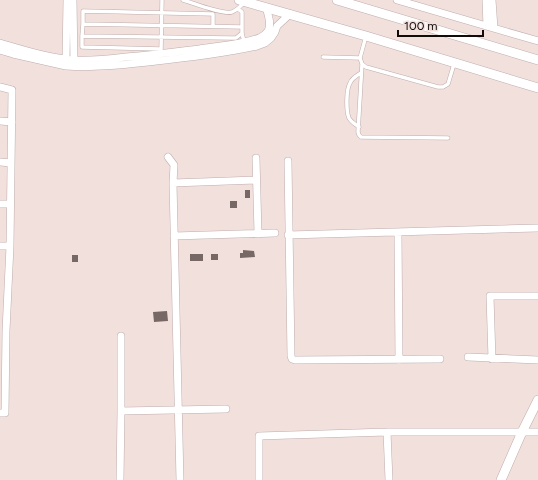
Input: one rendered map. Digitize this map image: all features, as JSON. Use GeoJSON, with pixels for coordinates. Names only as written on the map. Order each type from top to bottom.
{"type":"FeatureCollection","features":[{"type":"Feature","properties":{"kind":"main road"},"geometry":{"type":"LineString","coordinates":[[337,0],[538,60]]}},
{"type":"Feature","properties":{"kind":"main road"},"geometry":{"type":"LineString","coordinates":[[241,4],[266,7],[538,88]]}},
{"type":"Feature","properties":{"kind":"main road"},"geometry":{"type":"LineString","coordinates":[[501,480],[538,400]]}},
{"type":"Feature","properties":{"kind":"street"},"geometry":{"type":"LineString","coordinates":[[66,62],[67,0]]}},
{"type":"Feature","properties":{"kind":"street"},"geometry":{"type":"LineString","coordinates":[[74,0],[74,63]]}},
{"type":"Feature","properties":{"kind":"street"},"geometry":{"type":"LineString","coordinates":[[397,0],[409,2],[538,41]]}},
{"type":"Feature","properties":{"kind":"street"},"geometry":{"type":"LineString","coordinates":[[486,0],[491,27]]}},
{"type":"Feature","properties":{"kind":"street"},"geometry":{"type":"LineString","coordinates":[[491,27],[492,0]]}},
{"type":"Feature","properties":{"kind":"street"},"geometry":{"type":"LineString","coordinates":[[74,63],[114,59],[161,51],[244,42],[260,38],[268,31],[270,23],[266,7]]}},
{"type":"Feature","properties":{"kind":"street"},"geometry":{"type":"LineString","coordinates":[[0,50],[13,54],[66,62],[112,66],[203,56],[257,46],[265,43],[276,32],[277,26],[290,14]]}},
{"type":"Feature","properties":{"kind":"street"},"geometry":{"type":"LineString","coordinates":[[0,42],[26,51],[55,57],[66,62]]}},
{"type":"Feature","properties":{"kind":"street"},"geometry":{"type":"LineString","coordinates":[[0,87],[12,90],[10,246],[8,288],[3,331],[5,413],[0,413]]}},
{"type":"Feature","properties":{"kind":"street"},"geometry":{"type":"LineString","coordinates":[[0,121],[12,122]]}},
{"type":"Feature","properties":{"kind":"street"},"geometry":{"type":"LineString","coordinates":[[168,157],[174,165],[174,236],[180,480]]}},
{"type":"Feature","properties":{"kind":"street"},"geometry":{"type":"LineString","coordinates":[[256,158],[258,234]]}},
{"type":"Feature","properties":{"kind":"street"},"geometry":{"type":"LineString","coordinates":[[288,161],[288,235],[292,359],[440,359]]}},
{"type":"Feature","properties":{"kind":"street"},"geometry":{"type":"LineString","coordinates":[[0,162],[11,162]]}},
{"type":"Feature","properties":{"kind":"street"},"geometry":{"type":"LineString","coordinates":[[173,183],[256,180]]}},
{"type":"Feature","properties":{"kind":"street"},"geometry":{"type":"LineString","coordinates":[[0,204],[10,204]]}},
{"type":"Feature","properties":{"kind":"street"},"geometry":{"type":"LineString","coordinates":[[288,235],[538,228]]}},
{"type":"Feature","properties":{"kind":"street"},"geometry":{"type":"LineString","coordinates":[[398,232],[399,360]]}},
{"type":"Feature","properties":{"kind":"street"},"geometry":{"type":"LineString","coordinates":[[174,236],[276,234]]}},
{"type":"Feature","properties":{"kind":"street"},"geometry":{"type":"LineString","coordinates":[[0,246],[10,246]]}},
{"type":"Feature","properties":{"kind":"street"},"geometry":{"type":"LineString","coordinates":[[0,288],[8,288]]}},
{"type":"Feature","properties":{"kind":"street"},"geometry":{"type":"LineString","coordinates":[[492,359],[490,296],[538,296]]}},
{"type":"Feature","properties":{"kind":"street"},"geometry":{"type":"LineString","coordinates":[[120,480],[121,336]]}},
{"type":"Feature","properties":{"kind":"street"},"geometry":{"type":"LineString","coordinates":[[468,357],[538,360]]}},
{"type":"Feature","properties":{"kind":"street"},"geometry":{"type":"LineString","coordinates":[[121,412],[226,409]]}},
{"type":"Feature","properties":{"kind":"street"},"geometry":{"type":"LineString","coordinates":[[259,480],[259,436],[387,432],[538,432]]}},
{"type":"Feature","properties":{"kind":"street"},"geometry":{"type":"LineString","coordinates":[[387,432],[389,480]]}},
{"type":"Feature","properties":{"kind":"lane"},"geometry":{"type":"LineString","coordinates":[[162,0],[162,13],[161,26],[161,51],[82,47],[82,11],[162,13],[213,14]]}},
{"type":"Feature","properties":{"kind":"lane"},"geometry":{"type":"LineString","coordinates":[[183,0],[223,12],[231,12],[241,4]]}},
{"type":"Feature","properties":{"kind":"lane"},"geometry":{"type":"LineString","coordinates":[[241,4],[242,33],[244,42]]}},
{"type":"Feature","properties":{"kind":"lane"},"geometry":{"type":"LineString","coordinates":[[213,26],[213,14],[215,10]]}},
{"type":"Feature","properties":{"kind":"lane"},"geometry":{"type":"LineString","coordinates":[[83,24],[242,27]]}},
{"type":"Feature","properties":{"kind":"lane"},"geometry":{"type":"LineString","coordinates":[[82,36],[236,38],[242,33]]}},
{"type":"Feature","properties":{"kind":"lane"},"geometry":{"type":"LineString","coordinates":[[366,36],[360,58],[362,64],[359,135],[361,137],[448,138]]}},
{"type":"Feature","properties":{"kind":"lane"},"geometry":{"type":"LineString","coordinates":[[323,57],[360,58]]}},
{"type":"Feature","properties":{"kind":"lane"},"geometry":{"type":"LineString","coordinates":[[362,64],[366,67],[438,87],[443,87],[448,84],[454,63]]}},
{"type":"Feature","properties":{"kind":"lane"},"geometry":{"type":"LineString","coordinates":[[359,127],[349,117],[347,111],[348,90],[350,84],[355,76],[361,73]]}},
{"type":"Feature","properties":{"kind":"building"},"geometry":{"type":"Polygon","coordinates":[[[245,190],[250,190],[250,198],[245,198],[245,190]]]}},
{"type":"Feature","properties":{"kind":"building"},"geometry":{"type":"Polygon","coordinates":[[[230,201],[237,201],[237,208],[230,208],[230,201]]]}},
{"type":"Feature","properties":{"kind":"building"},"geometry":{"type":"Polygon","coordinates":[[[243,250],[254,251],[255,257],[240,258],[240,253],[243,253],[243,250]]]}},
{"type":"Feature","properties":{"kind":"building"},"geometry":{"type":"Polygon","coordinates":[[[190,254],[203,254],[203,261],[190,261],[190,254]]]}},
{"type":"Feature","properties":{"kind":"building"},"geometry":{"type":"Polygon","coordinates":[[[211,254],[218,254],[218,260],[211,260],[211,254]]]}},
{"type":"Feature","properties":{"kind":"building"},"geometry":{"type":"Polygon","coordinates":[[[72,255],[78,255],[78,262],[72,262],[72,255]]]}},
{"type":"Feature","properties":{"kind":"building"},"geometry":{"type":"Polygon","coordinates":[[[167,311],[168,321],[154,322],[153,312],[167,311]]]}}]}
